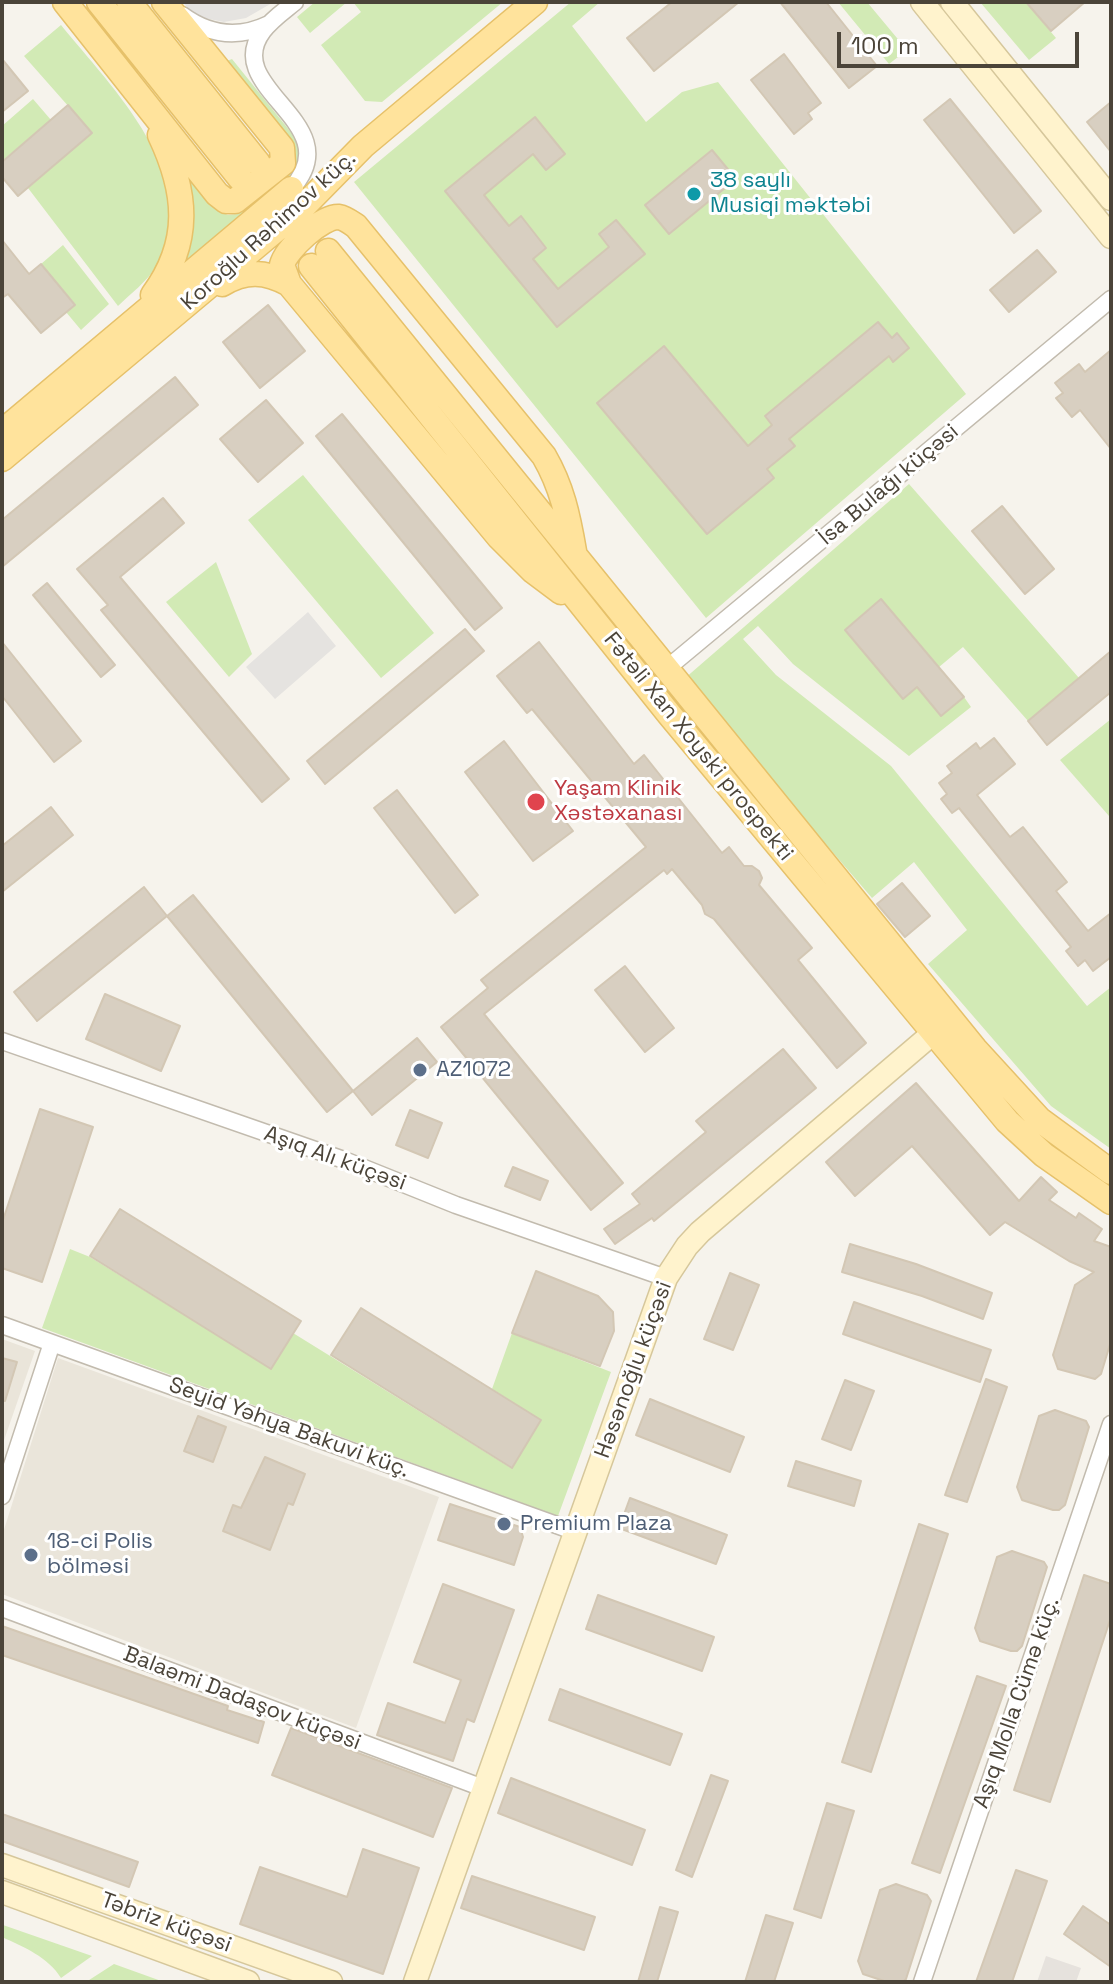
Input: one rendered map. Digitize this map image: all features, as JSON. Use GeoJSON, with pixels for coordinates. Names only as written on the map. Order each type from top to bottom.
{"type":"FeatureCollection","features":[{"type":"Feature","properties":{"kind":"main road"},"geometry":{"type":"LineString","coordinates":[[65,2],[217,194],[226,201],[235,201],[283,163],[284,156],[276,140],[164,2]]}},
{"type":"Feature","properties":{"kind":"main road"},"geometry":{"type":"LineString","coordinates":[[99,2],[249,170],[129,2]]}},
{"type":"Feature","properties":{"kind":"main road","name":"Koroğlu Rəhimov küç."},"geometry":{"type":"LineString","coordinates":[[2,459],[303,207],[363,146],[535,2]]}},
{"type":"Feature","properties":{"kind":"main road"},"geometry":{"type":"LineString","coordinates":[[922,2],[1111,237]]}},
{"type":"Feature","properties":{"kind":"main road"},"geometry":{"type":"LineString","coordinates":[[952,2],[1111,199]]}},
{"type":"Feature","properties":{"kind":"main road"},"geometry":{"type":"LineString","coordinates":[[128,326],[171,268],[182,220],[178,182],[170,156],[135,90]]}},
{"type":"Feature","properties":{"kind":"main road"},"geometry":{"type":"LineString","coordinates":[[363,146],[340,182],[342,202],[356,226],[544,456],[560,486],[567,508],[574,555]]}},
{"type":"Feature","properties":{"kind":"main road","name":"Koroğlu Rəhimov küç."},"geometry":{"type":"LineString","coordinates":[[2,432],[291,189]]}},
{"type":"Feature","properties":{"kind":"main road"},"geometry":{"type":"LineString","coordinates":[[356,226],[344,218],[332,218],[289,249],[282,265],[289,284],[499,537],[533,571],[589,612]]}},
{"type":"Feature","properties":{"kind":"main road","name":"Fətəli Xan Xoyski prospekti"},"geometry":{"type":"LineString","coordinates":[[1111,1172],[1040,1120],[942,1026],[748,811],[589,612],[320,259],[574,555],[942,1026],[1021,1136],[1111,1202]]}},
{"type":"Feature","properties":{"kind":"main road"},"geometry":{"type":"LineString","coordinates":[[192,301],[244,274],[266,274],[289,284]]}},
{"type":"Feature","properties":{"kind":"main road","name":"Həsənoğlu küçəsi"},"geometry":{"type":"LineString","coordinates":[[483,1788],[666,1278],[700,1232],[942,1026]]}},
{"type":"Feature","properties":{"kind":"main road"},"geometry":{"type":"LineString","coordinates":[[415,1982],[483,1788]]}},
{"type":"Feature","properties":{"kind":"main road","name":"Təbriz küçəsi"},"geometry":{"type":"LineString","coordinates":[[2,1865],[331,1982]]}},
{"type":"Feature","properties":{"kind":"main road","name":"Təbriz küçəsi"},"geometry":{"type":"LineString","coordinates":[[2,1892],[248,1982]]}},
{"type":"Feature","properties":{"kind":"street"},"geometry":{"type":"LineString","coordinates":[[164,2],[188,20],[211,31],[236,34],[270,24]]}},
{"type":"Feature","properties":{"kind":"street"},"geometry":{"type":"LineString","coordinates":[[291,189],[306,169],[308,146],[297,125],[264,82],[254,62],[257,40],[295,2]]}},
{"type":"Feature","properties":{"kind":"street","name":"İsa Bulağı küçəsi"},"geometry":{"type":"LineString","coordinates":[[665,670],[1111,299]]}},
{"type":"Feature","properties":{"kind":"street","name":"Aşıq Alı küçəsi"},"geometry":{"type":"LineString","coordinates":[[2,1041],[344,1160],[456,1205],[666,1278]]}},
{"type":"Feature","properties":{"kind":"street","name":"Seyid Yəhya Bakuvi küç."},"geometry":{"type":"LineString","coordinates":[[2,1325],[576,1532]]}},
{"type":"Feature","properties":{"kind":"street"},"geometry":{"type":"LineString","coordinates":[[2,1496],[52,1343]]}},
{"type":"Feature","properties":{"kind":"street","name":"Aşıq Molla Cümə küç."},"geometry":{"type":"LineString","coordinates":[[922,1982],[1111,1424]]}},
{"type":"Feature","properties":{"kind":"street","name":"Balaəmi Dadaşov küçəsi"},"geometry":{"type":"LineString","coordinates":[[2,1608],[483,1788]]}},
{"type":"Feature","properties":{"kind":"shaded area"},"geometry":{"type":"Polygon","coordinates":[[[183,2],[272,3],[246,18],[224,22],[204,18],[190,11],[183,2]]]}},
{"type":"Feature","properties":{"kind":"shaded area"},"geometry":{"type":"Polygon","coordinates":[[[308,612],[336,646],[275,699],[246,667],[308,612]]]}},
{"type":"Feature","properties":{"kind":"shaded area"},"geometry":{"type":"Polygon","coordinates":[[[2,1339],[35,1351],[2,1446],[2,1339]]]}},
{"type":"Feature","properties":{"kind":"shaded area"},"geometry":{"type":"Polygon","coordinates":[[[58,1358],[439,1497],[356,1728],[2,1594],[2,1536],[58,1358]]]}},
{"type":"Feature","properties":{"kind":"shaded area"},"geometry":{"type":"Polygon","coordinates":[[[1046,1956],[1081,1968],[1076,1982],[1037,1982],[1046,1956]]]}},
{"type":"Feature","properties":{"kind":"green space"},"geometry":{"type":"Polygon","coordinates":[[[315,2],[347,2],[310,33],[297,17],[315,2]]]}},
{"type":"Feature","properties":{"kind":"green space"},"geometry":{"type":"Polygon","coordinates":[[[353,2],[503,2],[382,102],[365,101],[321,45],[361,12],[353,2]]]}},
{"type":"Feature","properties":{"kind":"green space"},"geometry":{"type":"Polygon","coordinates":[[[571,2],[600,2],[572,26],[646,122],[682,92],[718,82],[966,394],[706,618],[354,182],[571,2]]]}},
{"type":"Feature","properties":{"kind":"green space"},"geometry":{"type":"Polygon","coordinates":[[[838,2],[867,2],[907,50],[889,64],[838,2]]]}},
{"type":"Feature","properties":{"kind":"green space"},"geometry":{"type":"Polygon","coordinates":[[[980,2],[1026,2],[1056,38],[1029,60],[980,2]]]}},
{"type":"Feature","properties":{"kind":"green space"},"geometry":{"type":"Polygon","coordinates":[[[61,25],[104,77],[146,136],[162,168],[170,200],[169,233],[156,266],[118,306],[28,188],[92,133],[24,56],[61,25]]]}},
{"type":"Feature","properties":{"kind":"green space"},"geometry":{"type":"Polygon","coordinates":[[[232,59],[298,141],[300,166],[180,270],[191,221],[187,171],[220,212],[237,214],[288,172],[295,156],[293,145],[227,61],[232,59]]]}},
{"type":"Feature","properties":{"kind":"green space"},"geometry":{"type":"Polygon","coordinates":[[[33,99],[51,120],[2,161],[2,126],[33,99]]]}},
{"type":"Feature","properties":{"kind":"green space"},"geometry":{"type":"Polygon","coordinates":[[[63,245],[109,304],[81,330],[66,312],[75,304],[41,264],[63,245]]]}},
{"type":"Feature","properties":{"kind":"green space"},"geometry":{"type":"Polygon","coordinates":[[[303,475],[434,633],[381,678],[248,520],[303,475]]]}},
{"type":"Feature","properties":{"kind":"green space"},"geometry":{"type":"Polygon","coordinates":[[[909,484],[1079,678],[1028,721],[963,647],[939,667],[881,599],[845,630],[904,698],[917,687],[941,716],[964,697],[971,707],[909,756],[793,664],[758,626],[743,639],[776,675],[891,766],[1087,1006],[1111,987],[1111,1149],[1051,1106],[928,964],[967,930],[914,862],[872,898],[684,679],[909,484]]]}},
{"type":"Feature","properties":{"kind":"green space"},"geometry":{"type":"Polygon","coordinates":[[[216,562],[252,654],[229,677],[166,602],[216,562]]]}},
{"type":"Feature","properties":{"kind":"green space"},"geometry":{"type":"Polygon","coordinates":[[[1111,719],[1111,814],[1109,816],[1060,760],[1111,719]]]}},
{"type":"Feature","properties":{"kind":"green space"},"geometry":{"type":"Polygon","coordinates":[[[70,1249],[90,1257],[270,1368],[293,1333],[511,1468],[541,1420],[492,1389],[512,1333],[611,1372],[558,1516],[42,1328],[70,1249]]]}},
{"type":"Feature","properties":{"kind":"green space"},"geometry":{"type":"Polygon","coordinates":[[[3,1925],[92,1956],[61,1978],[42,1958],[2,1937],[3,1925]]]}},
{"type":"Feature","properties":{"kind":"green space"},"geometry":{"type":"Polygon","coordinates":[[[114,1964],[164,1982],[86,1982],[114,1964]]]}},
{"type":"Feature","properties":{"kind":"building"},"geometry":{"type":"Polygon","coordinates":[[[672,2],[739,2],[654,71],[627,38],[672,2]]]}},
{"type":"Feature","properties":{"kind":"building"},"geometry":{"type":"Polygon","coordinates":[[[780,2],[826,2],[877,66],[849,88],[780,2]]]}},
{"type":"Feature","properties":{"kind":"building"},"geometry":{"type":"Polygon","coordinates":[[[1026,2],[1085,2],[1051,31],[1026,2]]]}},
{"type":"Feature","properties":{"kind":"building"},"geometry":{"type":"Polygon","coordinates":[[[784,54],[821,103],[808,113],[812,119],[794,134],[751,80],[784,54]]]}},
{"type":"Feature","properties":{"kind":"building"},"geometry":{"type":"Polygon","coordinates":[[[2,59],[28,91],[2,112],[2,59]]]}},
{"type":"Feature","properties":{"kind":"building"},"geometry":{"type":"Polygon","coordinates":[[[950,99],[1041,211],[1014,233],[924,120],[950,99]]]}},
{"type":"Feature","properties":{"kind":"building"},"geometry":{"type":"Polygon","coordinates":[[[1111,102],[1111,152],[1087,122],[1111,102]]]}},
{"type":"Feature","properties":{"kind":"building"},"geometry":{"type":"Polygon","coordinates":[[[68,105],[92,133],[18,196],[2,177],[2,162],[68,105]]]}},
{"type":"Feature","properties":{"kind":"building"},"geometry":{"type":"Polygon","coordinates":[[[535,117],[565,154],[546,170],[533,154],[484,195],[509,226],[521,216],[546,248],[533,259],[558,289],[609,247],[599,234],[616,220],[645,254],[557,327],[445,191],[535,117]]]}},
{"type":"Feature","properties":{"kind":"building"},"geometry":{"type":"Polygon","coordinates":[[[712,150],[736,179],[669,234],[645,205],[712,150]]]}},
{"type":"Feature","properties":{"kind":"building"},"geometry":{"type":"Polygon","coordinates":[[[2,240],[29,274],[41,264],[75,305],[41,333],[8,294],[2,298],[2,240]]]}},
{"type":"Feature","properties":{"kind":"building"},"geometry":{"type":"Polygon","coordinates":[[[1037,250],[1056,272],[1009,312],[990,290],[1037,250]]]}},
{"type":"Feature","properties":{"kind":"building"},"geometry":{"type":"Polygon","coordinates":[[[268,305],[305,351],[260,388],[223,342],[268,305]]]}},
{"type":"Feature","properties":{"kind":"building"},"geometry":{"type":"Polygon","coordinates":[[[878,322],[892,338],[897,333],[909,348],[893,362],[889,356],[789,439],[795,446],[767,469],[774,478],[707,534],[597,403],[664,346],[748,446],[772,425],[765,416],[878,322]]]}},
{"type":"Feature","properties":{"kind":"building"},"geometry":{"type":"Polygon","coordinates":[[[1111,350],[1111,449],[1080,410],[1072,417],[1056,398],[1063,393],[1055,383],[1079,364],[1085,372],[1111,350]]]}},
{"type":"Feature","properties":{"kind":"building"},"geometry":{"type":"Polygon","coordinates":[[[175,377],[198,405],[2,567],[2,520],[175,377]]]}},
{"type":"Feature","properties":{"kind":"building"},"geometry":{"type":"Polygon","coordinates":[[[266,400],[303,443],[258,482],[220,439],[266,400]]]}},
{"type":"Feature","properties":{"kind":"building"},"geometry":{"type":"Polygon","coordinates":[[[342,414],[502,608],[475,630],[316,436],[342,414]]]}},
{"type":"Feature","properties":{"kind":"building"},"geometry":{"type":"Polygon","coordinates":[[[163,498],[184,523],[120,577],[289,779],[262,802],[101,610],[108,605],[77,569],[163,498]]]}},
{"type":"Feature","properties":{"kind":"building"},"geometry":{"type":"Polygon","coordinates":[[[1002,506],[1054,569],[1025,594],[972,531],[1002,506]]]}},
{"type":"Feature","properties":{"kind":"building"},"geometry":{"type":"Polygon","coordinates":[[[47,583],[115,665],[101,677],[33,595],[47,583]]]}},
{"type":"Feature","properties":{"kind":"building"},"geometry":{"type":"Polygon","coordinates":[[[881,599],[964,697],[941,716],[917,687],[903,699],[845,630],[881,599]]]}},
{"type":"Feature","properties":{"kind":"building"},"geometry":{"type":"Polygon","coordinates":[[[465,629],[484,651],[325,784],[307,761],[465,629]]]}},
{"type":"Feature","properties":{"kind":"building"},"geometry":{"type":"Polygon","coordinates":[[[2,642],[81,741],[54,762],[2,696],[2,642]]]}},
{"type":"Feature","properties":{"kind":"building"},"geometry":{"type":"Polygon","coordinates":[[[539,642],[634,764],[644,755],[722,853],[729,847],[744,866],[752,866],[759,871],[762,878],[759,885],[812,948],[798,960],[866,1043],[837,1068],[714,919],[705,914],[702,905],[672,869],[667,874],[664,870],[484,1014],[623,1183],[591,1210],[441,1027],[488,988],[481,980],[646,847],[532,709],[527,713],[497,676],[539,642]]]}},
{"type":"Feature","properties":{"kind":"building"},"geometry":{"type":"Polygon","coordinates":[[[1111,651],[1111,692],[1047,745],[1028,721],[1111,651]]]}},
{"type":"Feature","properties":{"kind":"building"},"geometry":{"type":"Polygon","coordinates":[[[994,738],[1015,764],[977,795],[1010,837],[1023,827],[1067,882],[1056,891],[1088,931],[1111,913],[1111,957],[1093,971],[1085,960],[1078,966],[1066,951],[1071,947],[959,808],[952,813],[941,799],[947,794],[939,783],[952,773],[947,766],[976,743],[980,749],[994,738]]]}},
{"type":"Feature","properties":{"kind":"building"},"geometry":{"type":"Polygon","coordinates":[[[504,741],[573,831],[533,861],[465,772],[504,741]]]}},
{"type":"Feature","properties":{"kind":"building"},"geometry":{"type":"Polygon","coordinates":[[[397,790],[478,895],[455,913],[374,808],[397,790]]]}},
{"type":"Feature","properties":{"kind":"building"},"geometry":{"type":"Polygon","coordinates":[[[51,807],[73,835],[2,892],[2,846],[51,807]]]}},
{"type":"Feature","properties":{"kind":"building"},"geometry":{"type":"Polygon","coordinates":[[[902,883],[930,916],[905,937],[877,904],[902,883]]]}},
{"type":"Feature","properties":{"kind":"building"},"geometry":{"type":"Polygon","coordinates":[[[144,887],[167,916],[37,1021],[14,992],[144,887]]]}},
{"type":"Feature","properties":{"kind":"building"},"geometry":{"type":"Polygon","coordinates":[[[193,895],[353,1091],[327,1112],[167,916],[193,895]]]}},
{"type":"Feature","properties":{"kind":"building"},"geometry":{"type":"Polygon","coordinates":[[[625,966],[674,1028],[645,1052],[595,990],[625,966]]]}},
{"type":"Feature","properties":{"kind":"building"},"geometry":{"type":"Polygon","coordinates":[[[105,994],[180,1026],[161,1071],[86,1039],[105,994]]]}},
{"type":"Feature","properties":{"kind":"building"},"geometry":{"type":"Polygon","coordinates":[[[417,1038],[437,1062],[372,1115],[353,1091],[417,1038]]]}},
{"type":"Feature","properties":{"kind":"building"},"geometry":{"type":"Polygon","coordinates":[[[783,1049],[816,1088],[654,1221],[652,1218],[615,1244],[604,1229],[640,1204],[632,1194],[706,1132],[696,1121],[783,1049]]]}},
{"type":"Feature","properties":{"kind":"building"},"geometry":{"type":"Polygon","coordinates":[[[916,1083],[1019,1201],[1041,1177],[1057,1192],[1049,1200],[1076,1218],[1079,1213],[1102,1229],[1094,1241],[1111,1247],[1111,1341],[1101,1374],[1095,1379],[1058,1369],[1053,1355],[1075,1285],[1094,1272],[1069,1261],[1005,1222],[990,1235],[912,1146],[855,1196],[826,1162],[916,1083]]]}},
{"type":"Feature","properties":{"kind":"building"},"geometry":{"type":"Polygon","coordinates":[[[40,1109],[93,1127],[42,1282],[2,1268],[2,1223],[40,1109]]]}},
{"type":"Feature","properties":{"kind":"building"},"geometry":{"type":"Polygon","coordinates":[[[410,1110],[442,1123],[428,1158],[396,1145],[410,1110]]]}},
{"type":"Feature","properties":{"kind":"building"},"geometry":{"type":"Polygon","coordinates":[[[513,1167],[548,1181],[540,1200],[505,1186],[513,1167]]]}},
{"type":"Feature","properties":{"kind":"building"},"geometry":{"type":"Polygon","coordinates":[[[120,1209],[301,1321],[271,1369],[90,1256],[120,1209]]]}},
{"type":"Feature","properties":{"kind":"building"},"geometry":{"type":"Polygon","coordinates":[[[850,1244],[916,1264],[992,1293],[983,1319],[922,1296],[842,1272],[850,1244]]]}},
{"type":"Feature","properties":{"kind":"building"},"geometry":{"type":"Polygon","coordinates":[[[536,1271],[598,1296],[613,1312],[614,1331],[600,1366],[512,1333],[536,1271]]]}},
{"type":"Feature","properties":{"kind":"building"},"geometry":{"type":"Polygon","coordinates":[[[730,1273],[759,1285],[733,1350],[704,1339],[730,1273]]]}},
{"type":"Feature","properties":{"kind":"building"},"geometry":{"type":"Polygon","coordinates":[[[854,1302],[991,1350],[980,1382],[843,1334],[854,1302]]]}},
{"type":"Feature","properties":{"kind":"building"},"geometry":{"type":"Polygon","coordinates":[[[361,1308],[541,1420],[512,1468],[331,1355],[361,1308]]]}},
{"type":"Feature","properties":{"kind":"building"},"geometry":{"type":"Polygon","coordinates":[[[2,1358],[17,1362],[5,1401],[2,1401],[2,1358]]]}},
{"type":"Feature","properties":{"kind":"building"},"geometry":{"type":"Polygon","coordinates":[[[986,1379],[1007,1387],[967,1502],[945,1495],[986,1379]]]}},
{"type":"Feature","properties":{"kind":"building"},"geometry":{"type":"Polygon","coordinates":[[[845,1380],[874,1391],[851,1450],[822,1439],[845,1380]]]}},
{"type":"Feature","properties":{"kind":"building"},"geometry":{"type":"Polygon","coordinates":[[[650,1399],[744,1437],[730,1472],[636,1435],[650,1399]]]}},
{"type":"Feature","properties":{"kind":"building"},"geometry":{"type":"Polygon","coordinates":[[[1055,1410],[1086,1421],[1089,1427],[1065,1505],[1059,1510],[1022,1500],[1017,1487],[1039,1416],[1055,1410]]]}},
{"type":"Feature","properties":{"kind":"building"},"geometry":{"type":"Polygon","coordinates":[[[198,1416],[226,1427],[213,1462],[184,1451],[198,1416]]]}},
{"type":"Feature","properties":{"kind":"building"},"geometry":{"type":"Polygon","coordinates":[[[265,1457],[305,1474],[293,1505],[288,1503],[270,1550],[223,1531],[233,1505],[241,1508],[265,1457]]]}},
{"type":"Feature","properties":{"kind":"building"},"geometry":{"type":"Polygon","coordinates":[[[796,1461],[861,1481],[854,1506],[788,1486],[796,1461]]]}},
{"type":"Feature","properties":{"kind":"building"},"geometry":{"type":"Polygon","coordinates":[[[630,1498],[727,1535],[716,1564],[619,1528],[630,1498]]]}},
{"type":"Feature","properties":{"kind":"building"},"geometry":{"type":"Polygon","coordinates":[[[450,1504],[520,1527],[523,1537],[514,1565],[438,1540],[450,1504]]]}},
{"type":"Feature","properties":{"kind":"building"},"geometry":{"type":"Polygon","coordinates":[[[919,1524],[948,1534],[871,1772],[842,1762],[919,1524]]]}},
{"type":"Feature","properties":{"kind":"building"},"geometry":{"type":"Polygon","coordinates":[[[1012,1551],[1044,1562],[1047,1567],[1022,1646],[1017,1651],[980,1641],[975,1628],[997,1557],[1012,1551]]]}},
{"type":"Feature","properties":{"kind":"building"},"geometry":{"type":"Polygon","coordinates":[[[1084,1575],[1111,1584],[1111,1617],[1050,1802],[1014,1790],[1084,1575]]]}},
{"type":"Feature","properties":{"kind":"building"},"geometry":{"type":"Polygon","coordinates":[[[443,1584],[514,1610],[474,1722],[467,1719],[453,1761],[377,1735],[388,1703],[445,1723],[461,1680],[414,1662],[443,1584]]]}},
{"type":"Feature","properties":{"kind":"building"},"geometry":{"type":"Polygon","coordinates":[[[598,1595],[714,1637],[702,1671],[586,1629],[598,1595]]]}},
{"type":"Feature","properties":{"kind":"building"},"geometry":{"type":"Polygon","coordinates":[[[2,1626],[228,1706],[227,1710],[264,1722],[258,1743],[2,1655],[2,1626]]]}},
{"type":"Feature","properties":{"kind":"building"},"geometry":{"type":"Polygon","coordinates":[[[977,1676],[1006,1686],[940,1873],[912,1863],[977,1676]]]}},
{"type":"Feature","properties":{"kind":"building"},"geometry":{"type":"Polygon","coordinates":[[[560,1689],[682,1734],[670,1765],[549,1720],[560,1689]]]}},
{"type":"Feature","properties":{"kind":"building"},"geometry":{"type":"Polygon","coordinates":[[[291,1728],[452,1788],[433,1837],[272,1775],[291,1728]]]}},
{"type":"Feature","properties":{"kind":"building"},"geometry":{"type":"Polygon","coordinates":[[[711,1775],[728,1781],[692,1877],[676,1870],[711,1775]]]}},
{"type":"Feature","properties":{"kind":"building"},"geometry":{"type":"Polygon","coordinates":[[[511,1778],[645,1830],[632,1865],[498,1813],[511,1778]]]}},
{"type":"Feature","properties":{"kind":"building"},"geometry":{"type":"Polygon","coordinates":[[[827,1803],[854,1811],[821,1918],[794,1909],[827,1803]]]}},
{"type":"Feature","properties":{"kind":"building"},"geometry":{"type":"Polygon","coordinates":[[[2,1814],[138,1862],[129,1887],[2,1841],[2,1814]]]}},
{"type":"Feature","properties":{"kind":"building"},"geometry":{"type":"Polygon","coordinates":[[[363,1849],[419,1868],[383,1974],[240,1924],[260,1867],[347,1897],[363,1849]]]}},
{"type":"Feature","properties":{"kind":"building"},"geometry":{"type":"Polygon","coordinates":[[[1016,1870],[1047,1881],[1012,1982],[976,1982],[1016,1870]]]}},
{"type":"Feature","properties":{"kind":"building"},"geometry":{"type":"Polygon","coordinates":[[[472,1876],[595,1917],[584,1950],[461,1908],[472,1876]]]}},
{"type":"Feature","properties":{"kind":"building"},"geometry":{"type":"Polygon","coordinates":[[[896,1884],[927,1895],[931,1901],[906,1979],[903,1982],[887,1982],[863,1974],[858,1961],[880,1890],[896,1884]]]}},
{"type":"Feature","properties":{"kind":"building"},"geometry":{"type":"Polygon","coordinates":[[[1083,1906],[1111,1925],[1111,1967],[1064,1934],[1083,1906]]]}},
{"type":"Feature","properties":{"kind":"building"},"geometry":{"type":"Polygon","coordinates":[[[660,1907],[678,1912],[657,1982],[638,1982],[660,1907]]]}},
{"type":"Feature","properties":{"kind":"building"},"geometry":{"type":"Polygon","coordinates":[[[766,1915],[793,1923],[774,1982],[745,1982],[766,1915]]]}},
{"type":"Feature","properties":{"kind":"place","name":"38 saylı Musiqi məktəbi"},"geometry":{"type":"Point","coordinates":[694,194]}},
{"type":"Feature","properties":{"kind":"place","name":"Yaşam Klinik Xəstəxanası"},"geometry":{"type":"Point","coordinates":[536,802]}},
{"type":"Feature","properties":{"kind":"place","name":"AZ1072"},"geometry":{"type":"Point","coordinates":[420,1070]}},
{"type":"Feature","properties":{"kind":"place","name":"Premium Plaza"},"geometry":{"type":"Point","coordinates":[504,1524]}},
{"type":"Feature","properties":{"kind":"place","name":"18-ci Polis bölməsi"},"geometry":{"type":"Point","coordinates":[31,1555]}}]}
